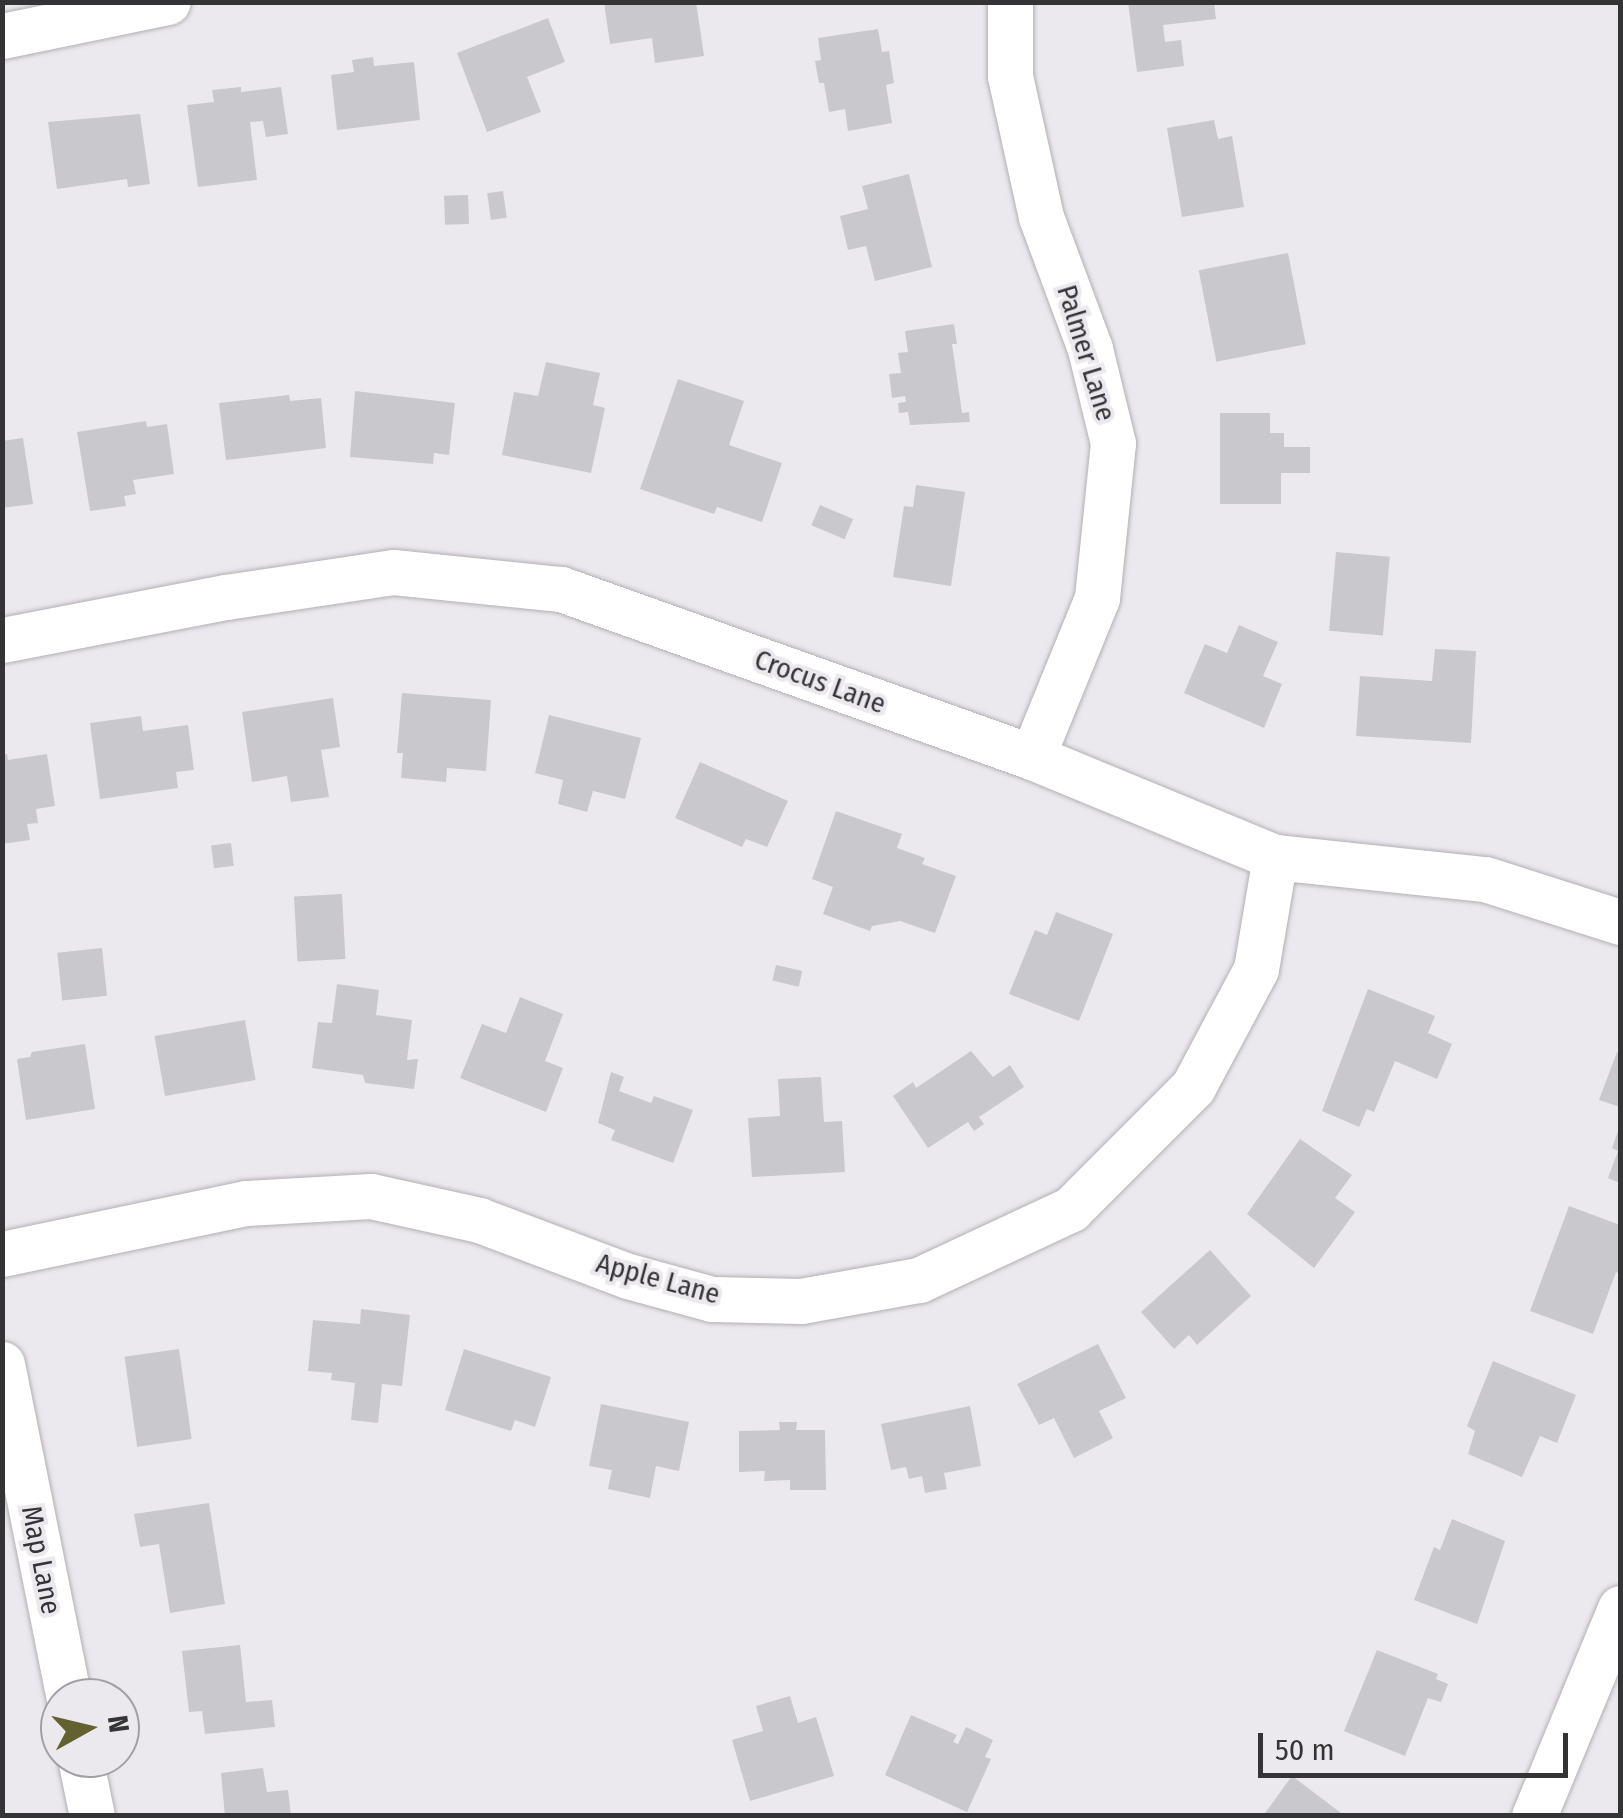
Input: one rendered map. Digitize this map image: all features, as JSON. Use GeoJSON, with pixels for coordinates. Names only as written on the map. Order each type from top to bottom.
{"type":"FeatureCollection","features":[{"type":"Feature","properties":{"kind":"street"},"geometry":{"type":"LineString","coordinates":[[2,36],[168,2]]}},
{"type":"Feature","properties":{"kind":"street","name":"Palmer Lane"},"geometry":{"type":"LineString","coordinates":[[1010,2],[1010,76],[1041,218],[1090,349],[1113,443],[1098,598],[1032,757]]}},
{"type":"Feature","properties":{"kind":"street","name":"Crocus Lane"},"geometry":{"type":"LineString","coordinates":[[2,640],[226,597],[393,572],[561,589],[1032,757],[1275,857],[1485,880],[1620,922]]}},
{"type":"Feature","properties":{"kind":"street","name":"Apple Lane"},"geometry":{"type":"LineString","coordinates":[[2,1254],[246,1203],[372,1196],[479,1220],[628,1276],[712,1299],[801,1302],[919,1280],[1071,1209],[1193,1087],[1256,969],[1275,857]]}},
{"type":"Feature","properties":{"kind":"street","name":"Map Lane"},"geometry":{"type":"LineString","coordinates":[[2,1364],[64,1678]]}},
{"type":"Feature","properties":{"kind":"street"},"geometry":{"type":"LineString","coordinates":[[1534,1816],[1620,1608]]}},
{"type":"Feature","properties":{"kind":"street"},"geometry":{"type":"LineString","coordinates":[[84,1778],[92,1816]]}},
{"type":"Feature","properties":{"kind":"building"},"geometry":{"type":"Polygon","coordinates":[[[604,2],[696,2],[704,56],[655,63],[652,38],[610,44],[604,2]]]}},
{"type":"Feature","properties":{"kind":"building"},"geometry":{"type":"Polygon","coordinates":[[[1128,2],[1214,2],[1216,19],[1163,25],[1165,42],[1181,40],[1184,66],[1137,72],[1128,2]]]}},
{"type":"Feature","properties":{"kind":"building"},"geometry":{"type":"Polygon","coordinates":[[[548,18],[565,62],[527,77],[541,112],[487,132],[457,53],[548,18]]]}},
{"type":"Feature","properties":{"kind":"building"},"geometry":{"type":"Polygon","coordinates":[[[878,29],[882,52],[889,51],[894,83],[886,85],[892,123],[848,131],[845,109],[829,112],[824,83],[819,83],[815,61],[821,60],[818,38],[878,29]]]}},
{"type":"Feature","properties":{"kind":"building"},"geometry":{"type":"Polygon","coordinates":[[[373,57],[374,66],[414,62],[420,120],[337,130],[331,75],[354,72],[352,60],[373,57]]]}},
{"type":"Feature","properties":{"kind":"building"},"geometry":{"type":"Polygon","coordinates":[[[241,87],[241,92],[281,87],[288,134],[266,137],[263,121],[250,122],[257,180],[198,187],[187,105],[214,102],[212,90],[241,87]]]}},
{"type":"Feature","properties":{"kind":"building"},"geometry":{"type":"Polygon","coordinates":[[[140,114],[150,184],[128,187],[127,179],[57,189],[48,122],[140,114]]]}},
{"type":"Feature","properties":{"kind":"building"},"geometry":{"type":"Polygon","coordinates":[[[1214,120],[1218,139],[1232,136],[1244,207],[1182,217],[1167,128],[1214,120]]]}},
{"type":"Feature","properties":{"kind":"building"},"geometry":{"type":"Polygon","coordinates":[[[909,174],[932,267],[875,281],[866,246],[848,250],[840,216],[868,209],[862,186],[909,174]]]}},
{"type":"Feature","properties":{"kind":"building"},"geometry":{"type":"Polygon","coordinates":[[[503,191],[507,218],[491,220],[487,193],[503,191]]]}},
{"type":"Feature","properties":{"kind":"building"},"geometry":{"type":"Polygon","coordinates":[[[468,195],[469,224],[445,225],[444,196],[468,195]]]}},
{"type":"Feature","properties":{"kind":"building"},"geometry":{"type":"Polygon","coordinates":[[[1288,253],[1306,344],[1216,362],[1199,270],[1288,253]]]}},
{"type":"Feature","properties":{"kind":"building"},"geometry":{"type":"Polygon","coordinates":[[[954,324],[957,344],[952,344],[962,413],[969,412],[970,422],[910,425],[908,412],[899,413],[898,403],[906,402],[905,396],[892,398],[889,374],[901,373],[898,353],[908,352],[905,331],[954,324]]]}},
{"type":"Feature","properties":{"kind":"building"},"geometry":{"type":"Polygon","coordinates":[[[546,362],[600,373],[593,405],[605,408],[591,473],[502,455],[514,392],[538,396],[546,362]]]}},
{"type":"Feature","properties":{"kind":"building"},"geometry":{"type":"Polygon","coordinates":[[[678,379],[744,401],[729,445],[782,463],[762,522],[717,507],[714,514],[640,489],[678,379]]]}},
{"type":"Feature","properties":{"kind":"building"},"geometry":{"type":"Polygon","coordinates":[[[355,391],[455,403],[449,455],[434,453],[433,464],[350,457],[355,391]]]}},
{"type":"Feature","properties":{"kind":"building"},"geometry":{"type":"Polygon","coordinates":[[[289,395],[290,401],[321,398],[326,448],[226,460],[219,403],[289,395]]]}},
{"type":"Feature","properties":{"kind":"building"},"geometry":{"type":"Polygon","coordinates":[[[1220,413],[1270,413],[1270,433],[1284,433],[1284,447],[1310,447],[1310,473],[1281,473],[1281,504],[1220,504],[1220,413]]]}},
{"type":"Feature","properties":{"kind":"building"},"geometry":{"type":"Polygon","coordinates":[[[146,421],[147,427],[167,424],[174,474],[133,480],[136,494],[124,496],[126,506],[90,511],[77,432],[146,421]]]}},
{"type":"Feature","properties":{"kind":"building"},"geometry":{"type":"Polygon","coordinates":[[[23,438],[33,504],[2,508],[2,441],[23,438]]]}},
{"type":"Feature","properties":{"kind":"building"},"geometry":{"type":"Polygon","coordinates":[[[916,485],[965,492],[951,586],[893,577],[904,506],[913,507],[916,485]]]}},
{"type":"Feature","properties":{"kind":"building"},"geometry":{"type":"Polygon","coordinates":[[[820,505],[853,519],[845,539],[811,525],[820,505]]]}},
{"type":"Feature","properties":{"kind":"building"},"geometry":{"type":"Polygon","coordinates":[[[1336,552],[1390,557],[1383,635],[1329,631],[1336,552]]]}},
{"type":"Feature","properties":{"kind":"building"},"geometry":{"type":"Polygon","coordinates":[[[1239,625],[1278,642],[1263,676],[1282,684],[1264,728],[1184,693],[1205,644],[1227,653],[1239,625]]]}},
{"type":"Feature","properties":{"kind":"building"},"geometry":{"type":"Polygon","coordinates":[[[1435,649],[1476,651],[1471,743],[1356,736],[1360,676],[1432,681],[1435,649]]]}},
{"type":"Feature","properties":{"kind":"building"},"geometry":{"type":"Polygon","coordinates":[[[402,693],[491,700],[486,771],[447,768],[446,782],[401,778],[403,753],[397,753],[402,693]]]}},
{"type":"Feature","properties":{"kind":"building"},"geometry":{"type":"Polygon","coordinates":[[[333,698],[340,747],[321,750],[329,797],[291,802],[287,776],[252,782],[242,712],[333,698]]]}},
{"type":"Feature","properties":{"kind":"building"},"geometry":{"type":"Polygon","coordinates":[[[549,715],[641,738],[625,799],[593,791],[587,812],[558,804],[563,780],[535,773],[549,715]]]}},
{"type":"Feature","properties":{"kind":"building"},"geometry":{"type":"Polygon","coordinates":[[[141,716],[143,731],[188,725],[194,770],[176,772],[178,788],[100,799],[90,723],[141,716]]]}},
{"type":"Feature","properties":{"kind":"building"},"geometry":{"type":"Polygon","coordinates":[[[7,754],[8,760],[47,754],[55,806],[36,809],[38,823],[27,824],[30,840],[2,844],[2,755],[7,754]]]}},
{"type":"Feature","properties":{"kind":"building"},"geometry":{"type":"Polygon","coordinates":[[[700,762],[788,801],[767,847],[746,839],[742,847],[675,818],[700,762]]]}},
{"type":"Feature","properties":{"kind":"building"},"geometry":{"type":"Polygon","coordinates":[[[836,811],[902,834],[897,848],[925,858],[922,864],[956,876],[935,933],[900,921],[872,926],[870,931],[823,914],[833,887],[812,879],[836,811]]]}},
{"type":"Feature","properties":{"kind":"building"},"geometry":{"type":"Polygon","coordinates":[[[231,843],[234,866],[214,868],[211,845],[231,843]]]}},
{"type":"Feature","properties":{"kind":"building"},"geometry":{"type":"Polygon","coordinates":[[[342,894],[345,959],[297,961],[294,897],[342,894]]]}},
{"type":"Feature","properties":{"kind":"building"},"geometry":{"type":"Polygon","coordinates":[[[1056,912],[1113,934],[1079,1021],[1009,994],[1035,930],[1047,935],[1056,912]]]}},
{"type":"Feature","properties":{"kind":"building"},"geometry":{"type":"Polygon","coordinates":[[[102,948],[107,996],[62,1000],[57,953],[102,948]]]}},
{"type":"Feature","properties":{"kind":"building"},"geometry":{"type":"Polygon","coordinates":[[[776,965],[802,971],[799,987],[772,981],[776,965]]]}},
{"type":"Feature","properties":{"kind":"building"},"geometry":{"type":"Polygon","coordinates":[[[337,984],[379,990],[376,1015],[412,1020],[407,1060],[418,1059],[414,1089],[365,1083],[363,1075],[312,1068],[318,1022],[332,1023],[337,984]]]}},
{"type":"Feature","properties":{"kind":"building"},"geometry":{"type":"Polygon","coordinates":[[[1368,989],[1435,1016],[1428,1033],[1452,1044],[1437,1079],[1395,1061],[1374,1112],[1367,1109],[1359,1127],[1322,1111],[1368,989]]]}},
{"type":"Feature","properties":{"kind":"building"},"geometry":{"type":"Polygon","coordinates":[[[520,997],[563,1014],[545,1061],[563,1068],[546,1112],[460,1078],[482,1024],[506,1033],[520,997]]]}},
{"type":"Feature","properties":{"kind":"building"},"geometry":{"type":"Polygon","coordinates":[[[245,1020],[256,1080],[165,1096],[154,1036],[245,1020]]]}},
{"type":"Feature","properties":{"kind":"building"},"geometry":{"type":"Polygon","coordinates":[[[85,1044],[95,1109],[26,1120],[17,1059],[30,1057],[32,1052],[85,1044]]]}},
{"type":"Feature","properties":{"kind":"building"},"geometry":{"type":"Polygon","coordinates":[[[971,1051],[993,1077],[1010,1065],[1024,1087],[979,1117],[984,1124],[974,1131],[968,1122],[928,1148],[893,1096],[913,1082],[916,1088],[971,1051]]]}},
{"type":"Feature","properties":{"kind":"building"},"geometry":{"type":"Polygon","coordinates":[[[1617,1052],[1620,1053],[1620,1107],[1599,1100],[1617,1052]]]}},
{"type":"Feature","properties":{"kind":"building"},"geometry":{"type":"Polygon","coordinates":[[[611,1072],[624,1077],[619,1091],[651,1103],[654,1096],[693,1110],[673,1163],[611,1140],[615,1130],[598,1123],[611,1072]]]}},
{"type":"Feature","properties":{"kind":"building"},"geometry":{"type":"Polygon","coordinates":[[[821,1077],[824,1122],[842,1121],[845,1172],[752,1177],[748,1118],[780,1116],[778,1079],[821,1077]]]}},
{"type":"Feature","properties":{"kind":"building"},"geometry":{"type":"Polygon","coordinates":[[[1620,1125],[1620,1183],[1608,1178],[1618,1151],[1612,1148],[1620,1125]]]}},
{"type":"Feature","properties":{"kind":"building"},"geometry":{"type":"Polygon","coordinates":[[[1300,1139],[1352,1175],[1335,1198],[1355,1212],[1314,1268],[1247,1214],[1300,1139]]]}},
{"type":"Feature","properties":{"kind":"building"},"geometry":{"type":"Polygon","coordinates":[[[1569,1206],[1620,1225],[1620,1274],[1616,1272],[1593,1334],[1530,1311],[1569,1206]]]}},
{"type":"Feature","properties":{"kind":"building"},"geometry":{"type":"Polygon","coordinates":[[[1210,1250],[1251,1296],[1197,1345],[1189,1335],[1174,1349],[1141,1312],[1210,1250]]]}},
{"type":"Feature","properties":{"kind":"building"},"geometry":{"type":"Polygon","coordinates":[[[361,1309],[410,1315],[402,1386],[382,1384],[378,1423],[351,1420],[355,1383],[331,1380],[332,1373],[308,1371],[313,1320],[360,1324],[361,1309]]]}},
{"type":"Feature","properties":{"kind":"building"},"geometry":{"type":"Polygon","coordinates":[[[1098,1344],[1126,1398],[1099,1411],[1113,1438],[1074,1458],[1054,1418],[1039,1425],[1017,1384],[1098,1344]]]}},
{"type":"Feature","properties":{"kind":"building"},"geometry":{"type":"Polygon","coordinates":[[[179,1349],[192,1439],[137,1447],[125,1357],[179,1349]]]}},
{"type":"Feature","properties":{"kind":"building"},"geometry":{"type":"Polygon","coordinates":[[[464,1349],[551,1377],[535,1427],[515,1420],[511,1431],[445,1410],[464,1349]]]}},
{"type":"Feature","properties":{"kind":"building"},"geometry":{"type":"Polygon","coordinates":[[[1493,1361],[1576,1395],[1557,1443],[1540,1436],[1522,1477],[1468,1454],[1475,1431],[1467,1426],[1493,1361]]]}},
{"type":"Feature","properties":{"kind":"building"},"geometry":{"type":"Polygon","coordinates":[[[601,1404],[689,1422],[679,1471],[656,1466],[650,1498],[608,1489],[612,1470],[589,1466],[601,1404]]]}},
{"type":"Feature","properties":{"kind":"building"},"geometry":{"type":"Polygon","coordinates":[[[970,1406],[981,1466],[944,1473],[947,1489],[925,1493],[922,1476],[909,1479],[906,1467],[891,1470],[881,1424],[970,1406]]]}},
{"type":"Feature","properties":{"kind":"building"},"geometry":{"type":"Polygon","coordinates":[[[779,1422],[797,1422],[796,1430],[825,1430],[826,1490],[790,1490],[790,1480],[764,1481],[765,1471],[739,1472],[739,1431],[780,1430],[779,1422]]]}},
{"type":"Feature","properties":{"kind":"building"},"geometry":{"type":"Polygon","coordinates":[[[209,1503],[225,1604],[170,1613],[159,1544],[140,1547],[134,1514],[209,1503]]]}},
{"type":"Feature","properties":{"kind":"building"},"geometry":{"type":"Polygon","coordinates":[[[1452,1519],[1505,1541],[1477,1624],[1414,1600],[1434,1547],[1440,1550],[1452,1519]]]}},
{"type":"Feature","properties":{"kind":"building"},"geometry":{"type":"Polygon","coordinates":[[[240,1645],[246,1702],[272,1700],[275,1727],[205,1734],[202,1711],[189,1712],[182,1651],[240,1645]]]}},
{"type":"Feature","properties":{"kind":"building"},"geometry":{"type":"Polygon","coordinates":[[[1377,1650],[1438,1674],[1436,1679],[1448,1684],[1441,1702],[1428,1698],[1405,1756],[1344,1731],[1377,1650]]]}},
{"type":"Feature","properties":{"kind":"building"},"geometry":{"type":"Polygon","coordinates":[[[790,1696],[798,1723],[816,1717],[834,1776],[750,1801],[732,1740],[763,1731],[756,1706],[790,1696]]]}},
{"type":"Feature","properties":{"kind":"building"},"geometry":{"type":"Polygon","coordinates":[[[911,1715],[957,1735],[953,1742],[958,1744],[966,1727],[993,1740],[985,1757],[991,1759],[967,1812],[885,1775],[911,1715]]]}},
{"type":"Feature","properties":{"kind":"building"},"geometry":{"type":"Polygon","coordinates":[[[263,1768],[267,1792],[288,1790],[291,1816],[225,1816],[221,1773],[263,1768]]]}},
{"type":"Feature","properties":{"kind":"building"},"geometry":{"type":"Polygon","coordinates":[[[1292,1776],[1345,1816],[1263,1816],[1292,1776]]]}}]}
